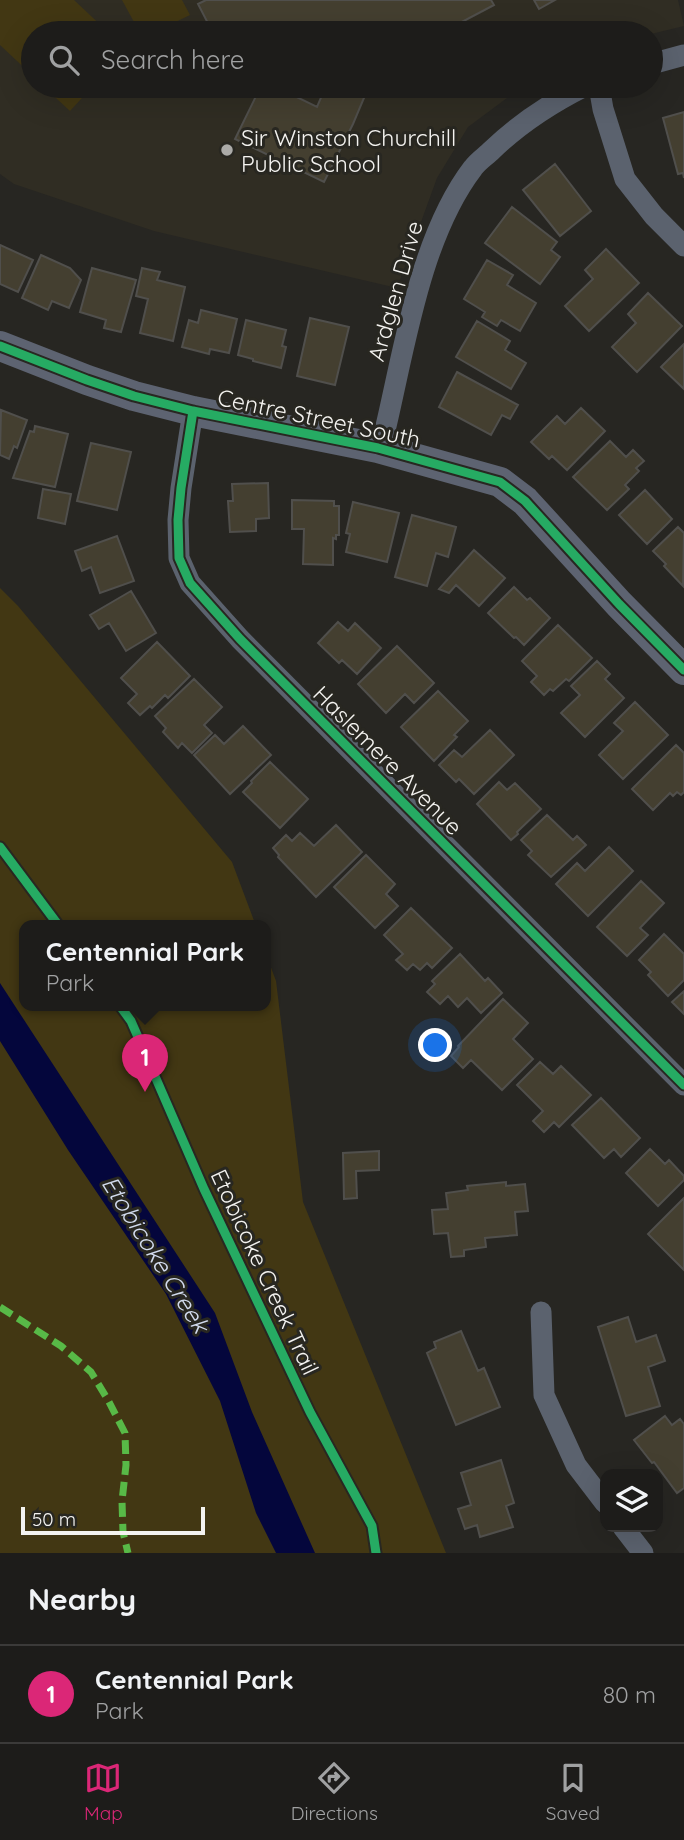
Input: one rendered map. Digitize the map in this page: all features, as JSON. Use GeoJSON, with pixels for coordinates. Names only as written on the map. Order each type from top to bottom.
{"type":"FeatureCollection","features":[{"type":"Feature","properties":{"kind":"street"},"geometry":{"type":"LineString","coordinates":[[663,61],[684,55]]}},
{"type":"Feature","properties":{"kind":"street","name":"Ardglen Drive"},"geometry":{"type":"LineString","coordinates":[[379,448],[418,289],[445,214],[474,168],[512,131],[562,98]]}},
{"type":"Feature","properties":{"kind":"street"},"geometry":{"type":"LineString","coordinates":[[601,98],[625,179],[654,216],[684,246]]}},
{"type":"Feature","properties":{"kind":"street","name":"Centre Street South"},"geometry":{"type":"LineString","coordinates":[[0,346],[134,396],[193,411],[379,448],[500,482],[525,500],[619,604],[684,670]]}},
{"type":"Feature","properties":{"kind":"street","name":"Haslemere Avenue"},"geometry":{"type":"LineString","coordinates":[[193,411],[178,520],[179,558],[190,583],[240,639],[684,1085]]}},
{"type":"Feature","properties":{"kind":"street"},"geometry":{"type":"LineString","coordinates":[[541,1312],[544,1395],[576,1465],[600,1496]]}},
{"type":"Feature","properties":{"kind":"street"},"geometry":{"type":"LineString","coordinates":[[627,1532],[643,1553]]}},
{"type":"Feature","properties":{"kind":"shaded area","name":"Sir Winston Churchill Public School"},"geometry":{"type":"Polygon","coordinates":[[[0,0],[678,0],[684,26],[663,31],[663,21],[21,21],[21,98],[507,98],[468,127],[437,178],[397,288],[154,231],[14,184],[0,174],[0,0]]]}},
{"type":"Feature","properties":{"kind":"shaded area"},"geometry":{"type":"Polygon","coordinates":[[[0,0],[74,0],[96,21],[21,21],[21,65],[0,45],[0,0]]]}},
{"type":"Feature","properties":{"kind":"shaded area"},"geometry":{"type":"Polygon","coordinates":[[[122,0],[182,0],[190,15],[178,21],[133,21],[122,0]]]}},
{"type":"Feature","properties":{"kind":"shaded area"},"geometry":{"type":"Polygon","coordinates":[[[56,98],[82,98],[70,111],[56,98]]]}},
{"type":"Feature","properties":{"kind":"shaded area"},"geometry":{"type":"Polygon","coordinates":[[[0,588],[18,606],[232,862],[254,920],[19,920],[19,1011],[271,1011],[271,968],[276,981],[303,1202],[446,1553],[0,1553],[0,588]]]}},
{"type":"Feature","properties":{"kind":"water","name":"Etobicoke Creek"},"geometry":{"type":"Polygon","coordinates":[[[0,983],[215,1313],[252,1412],[315,1553],[276,1553],[256,1513],[220,1401],[166,1294],[68,1150],[0,1041],[0,983]]]}},
{"type":"Feature","properties":{"kind":"building"},"geometry":{"type":"Polygon","coordinates":[[[206,0],[491,0],[494,5],[464,21],[207,21],[198,4],[206,0]]]}},
{"type":"Feature","properties":{"kind":"building"},"geometry":{"type":"Polygon","coordinates":[[[534,0],[555,0],[539,9],[534,0]]]}},
{"type":"Feature","properties":{"kind":"building"},"geometry":{"type":"Polygon","coordinates":[[[255,98],[299,98],[317,107],[321,98],[364,98],[324,182],[235,139],[255,98]]]}},
{"type":"Feature","properties":{"kind":"building"},"geometry":{"type":"Polygon","coordinates":[[[684,112],[684,178],[683,173],[678,174],[663,118],[684,112]]]}},
{"type":"Feature","properties":{"kind":"building"},"geometry":{"type":"Polygon","coordinates":[[[555,164],[591,211],[560,236],[523,190],[555,164]]]}},
{"type":"Feature","properties":{"kind":"building"},"geometry":{"type":"Polygon","coordinates":[[[512,207],[557,242],[551,250],[560,257],[540,284],[485,243],[512,207]]]}},
{"type":"Feature","properties":{"kind":"building"},"geometry":{"type":"Polygon","coordinates":[[[0,245],[33,260],[18,292],[0,284],[0,245]]]}},
{"type":"Feature","properties":{"kind":"building"},"geometry":{"type":"Polygon","coordinates":[[[606,249],[639,283],[589,331],[565,306],[593,279],[585,270],[606,249]]]}},
{"type":"Feature","properties":{"kind":"building"},"geometry":{"type":"Polygon","coordinates":[[[41,255],[70,268],[81,280],[69,308],[52,301],[48,310],[22,298],[41,255]]]}},
{"type":"Feature","properties":{"kind":"building"},"geometry":{"type":"Polygon","coordinates":[[[487,260],[513,275],[507,285],[536,303],[520,331],[501,320],[497,326],[482,317],[485,312],[464,299],[487,260]]]}},
{"type":"Feature","properties":{"kind":"building"},"geometry":{"type":"Polygon","coordinates":[[[92,268],[136,280],[121,332],[104,328],[106,320],[80,312],[92,268]]]}},
{"type":"Feature","properties":{"kind":"building"},"geometry":{"type":"Polygon","coordinates":[[[142,268],[160,272],[157,280],[185,287],[173,341],[140,333],[148,299],[136,296],[142,268]]]}},
{"type":"Feature","properties":{"kind":"building"},"geometry":{"type":"Polygon","coordinates":[[[648,293],[682,326],[637,372],[612,347],[636,323],[628,314],[648,293]]]}},
{"type":"Feature","properties":{"kind":"building"},"geometry":{"type":"Polygon","coordinates":[[[201,310],[237,319],[229,353],[210,349],[209,354],[182,347],[189,320],[198,323],[201,310]]]}},
{"type":"Feature","properties":{"kind":"building"},"geometry":{"type":"Polygon","coordinates":[[[310,318],[349,327],[335,385],[297,376],[310,318]]]}},
{"type":"Feature","properties":{"kind":"building"},"geometry":{"type":"Polygon","coordinates":[[[246,320],[286,330],[282,346],[286,347],[281,368],[238,355],[246,320]]]}},
{"type":"Feature","properties":{"kind":"building"},"geometry":{"type":"Polygon","coordinates":[[[477,321],[510,341],[505,350],[526,363],[511,389],[456,357],[477,321]]]}},
{"type":"Feature","properties":{"kind":"building"},"geometry":{"type":"Polygon","coordinates":[[[684,344],[684,389],[661,367],[684,344]]]}},
{"type":"Feature","properties":{"kind":"building"},"geometry":{"type":"Polygon","coordinates":[[[457,372],[518,405],[510,419],[502,415],[491,435],[439,407],[457,372]]]}},
{"type":"Feature","properties":{"kind":"building"},"geometry":{"type":"Polygon","coordinates":[[[581,408],[605,431],[567,470],[552,456],[549,459],[531,442],[557,416],[565,424],[581,408]]]}},
{"type":"Feature","properties":{"kind":"building"},"geometry":{"type":"Polygon","coordinates":[[[1,410],[27,420],[17,448],[14,446],[9,459],[0,455],[1,410]]]}},
{"type":"Feature","properties":{"kind":"building"},"geometry":{"type":"Polygon","coordinates":[[[35,426],[68,434],[55,487],[13,478],[30,431],[34,432],[35,426]]]}},
{"type":"Feature","properties":{"kind":"building"},"geometry":{"type":"Polygon","coordinates":[[[610,441],[626,457],[633,450],[644,461],[636,468],[639,471],[625,485],[629,489],[607,510],[573,477],[610,441]]]}},
{"type":"Feature","properties":{"kind":"building"},"geometry":{"type":"Polygon","coordinates":[[[91,443],[131,452],[117,510],[77,501],[91,443]]]}},
{"type":"Feature","properties":{"kind":"building"},"geometry":{"type":"Polygon","coordinates":[[[268,483],[269,518],[256,519],[256,531],[230,532],[228,501],[233,501],[232,484],[268,483]]]}},
{"type":"Feature","properties":{"kind":"building"},"geometry":{"type":"Polygon","coordinates":[[[43,489],[71,494],[65,524],[38,518],[43,489]]]}},
{"type":"Feature","properties":{"kind":"building"},"geometry":{"type":"Polygon","coordinates":[[[645,490],[672,519],[647,544],[619,515],[645,490]]]}},
{"type":"Feature","properties":{"kind":"building"},"geometry":{"type":"Polygon","coordinates":[[[292,500],[334,501],[334,506],[339,506],[339,535],[336,535],[336,539],[333,538],[333,565],[303,564],[304,529],[292,529],[292,500]]]}},
{"type":"Feature","properties":{"kind":"building"},"geometry":{"type":"Polygon","coordinates":[[[353,502],[399,513],[387,562],[346,552],[350,534],[346,533],[353,502]]]}},
{"type":"Feature","properties":{"kind":"building"},"geometry":{"type":"Polygon","coordinates":[[[412,515],[456,527],[448,557],[436,553],[427,586],[395,577],[412,515]]]}},
{"type":"Feature","properties":{"kind":"building"},"geometry":{"type":"Polygon","coordinates":[[[678,527],[684,533],[683,586],[653,551],[678,527]]]}},
{"type":"Feature","properties":{"kind":"building"},"geometry":{"type":"Polygon","coordinates":[[[117,536],[134,581],[100,593],[91,567],[82,571],[75,551],[117,536]]]}},
{"type":"Feature","properties":{"kind":"building"},"geometry":{"type":"Polygon","coordinates":[[[474,550],[505,578],[479,606],[456,585],[449,593],[439,589],[474,550]]]}},
{"type":"Feature","properties":{"kind":"building"},"geometry":{"type":"Polygon","coordinates":[[[514,587],[527,600],[530,598],[550,618],[524,645],[488,613],[514,587]]]}},
{"type":"Feature","properties":{"kind":"building"},"geometry":{"type":"Polygon","coordinates":[[[131,591],[156,633],[126,651],[109,623],[99,629],[90,615],[131,591]]]}},
{"type":"Feature","properties":{"kind":"building"},"geometry":{"type":"Polygon","coordinates":[[[338,622],[348,631],[355,623],[381,648],[357,674],[342,660],[339,663],[318,643],[338,622]]]}},
{"type":"Feature","properties":{"kind":"building"},"geometry":{"type":"Polygon","coordinates":[[[558,625],[592,658],[569,681],[566,679],[544,695],[531,682],[537,676],[522,661],[558,625]]]}},
{"type":"Feature","properties":{"kind":"building"},"geometry":{"type":"Polygon","coordinates":[[[157,642],[190,676],[168,698],[165,695],[140,715],[128,703],[137,694],[121,678],[157,642]]]}},
{"type":"Feature","properties":{"kind":"building"},"geometry":{"type":"Polygon","coordinates":[[[397,646],[434,683],[414,703],[405,694],[386,713],[358,684],[397,646]]]}},
{"type":"Feature","properties":{"kind":"building"},"geometry":{"type":"Polygon","coordinates":[[[597,661],[610,674],[605,679],[624,698],[585,737],[561,713],[580,695],[571,686],[597,661]]]}},
{"type":"Feature","properties":{"kind":"building"},"geometry":{"type":"Polygon","coordinates":[[[194,679],[222,707],[204,725],[212,733],[192,753],[182,743],[178,748],[163,732],[166,728],[155,716],[194,679]]]}},
{"type":"Feature","properties":{"kind":"building"},"geometry":{"type":"Polygon","coordinates":[[[438,691],[468,721],[434,761],[401,727],[438,691]]]}},
{"type":"Feature","properties":{"kind":"building"},"geometry":{"type":"Polygon","coordinates":[[[635,702],[668,735],[623,779],[599,755],[623,731],[614,723],[635,702]]]}},
{"type":"Feature","properties":{"kind":"building"},"geometry":{"type":"Polygon","coordinates":[[[243,726],[271,755],[230,794],[194,755],[215,735],[224,744],[243,726]]]}},
{"type":"Feature","properties":{"kind":"building"},"geometry":{"type":"Polygon","coordinates":[[[490,730],[514,755],[474,794],[459,779],[456,782],[439,765],[454,750],[462,757],[490,730]]]}},
{"type":"Feature","properties":{"kind":"building"},"geometry":{"type":"Polygon","coordinates":[[[676,745],[684,753],[684,792],[681,795],[677,792],[673,796],[670,793],[653,810],[632,789],[676,745]]]}},
{"type":"Feature","properties":{"kind":"building"},"geometry":{"type":"Polygon","coordinates":[[[270,762],[308,799],[280,828],[243,792],[270,762]]]}},
{"type":"Feature","properties":{"kind":"building"},"geometry":{"type":"Polygon","coordinates":[[[499,782],[507,790],[515,783],[541,809],[511,840],[477,804],[499,782]]]}},
{"type":"Feature","properties":{"kind":"building"},"geometry":{"type":"Polygon","coordinates":[[[547,815],[573,840],[577,836],[586,845],[551,877],[528,855],[532,851],[521,840],[547,815]]]}},
{"type":"Feature","properties":{"kind":"building"},"geometry":{"type":"Polygon","coordinates":[[[336,825],[362,852],[316,897],[278,857],[273,848],[286,835],[292,841],[300,833],[314,846],[336,825]]]}},
{"type":"Feature","properties":{"kind":"building"},"geometry":{"type":"Polygon","coordinates":[[[609,847],[633,871],[588,916],[556,884],[577,863],[585,871],[609,847]]]}},
{"type":"Feature","properties":{"kind":"building"},"geometry":{"type":"Polygon","coordinates":[[[366,855],[395,884],[386,894],[398,906],[375,928],[334,887],[366,855]]]}},
{"type":"Feature","properties":{"kind":"building"},"geometry":{"type":"Polygon","coordinates":[[[641,881],[664,903],[640,928],[648,935],[627,956],[597,927],[641,881]]]}},
{"type":"Feature","properties":{"kind":"building"},"geometry":{"type":"Polygon","coordinates":[[[411,908],[452,948],[432,968],[427,963],[420,970],[413,964],[407,970],[396,960],[403,954],[384,935],[411,908]]]}},
{"type":"Feature","properties":{"kind":"building"},"geometry":{"type":"Polygon","coordinates":[[[664,934],[684,954],[684,980],[668,996],[648,975],[651,972],[639,960],[664,934]]]}},
{"type":"Feature","properties":{"kind":"building"},"geometry":{"type":"Polygon","coordinates":[[[460,954],[485,981],[488,978],[502,993],[481,1013],[467,998],[458,1007],[448,996],[440,1004],[427,992],[435,984],[432,981],[460,954]]]}},
{"type":"Feature","properties":{"kind":"building"},"geometry":{"type":"Polygon","coordinates":[[[684,991],[684,1014],[672,1002],[684,991]]]}},
{"type":"Feature","properties":{"kind":"building"},"geometry":{"type":"Polygon","coordinates":[[[503,999],[528,1023],[513,1039],[533,1059],[502,1090],[471,1060],[463,1068],[451,1056],[503,999]]]}},
{"type":"Feature","properties":{"kind":"building"},"geometry":{"type":"Polygon","coordinates":[[[540,1062],[553,1074],[561,1066],[591,1095],[559,1127],[554,1122],[544,1132],[533,1121],[543,1111],[517,1085],[540,1062]]]}},
{"type":"Feature","properties":{"kind":"building"},"geometry":{"type":"Polygon","coordinates":[[[601,1098],[640,1138],[621,1157],[614,1149],[604,1158],[572,1125],[601,1098]]]}},
{"type":"Feature","properties":{"kind":"building"},"geometry":{"type":"Polygon","coordinates":[[[650,1149],[665,1164],[669,1160],[684,1176],[684,1180],[658,1206],[626,1173],[650,1149]]]}},
{"type":"Feature","properties":{"kind":"building"},"geometry":{"type":"Polygon","coordinates":[[[379,1151],[379,1170],[356,1171],[357,1198],[344,1199],[343,1153],[379,1151]]]}},
{"type":"Feature","properties":{"kind":"building"},"geometry":{"type":"Polygon","coordinates":[[[506,1182],[506,1186],[525,1184],[528,1211],[515,1212],[517,1235],[485,1238],[486,1247],[464,1250],[464,1256],[451,1257],[448,1233],[434,1234],[432,1210],[448,1209],[446,1193],[468,1190],[467,1186],[506,1182]]]}},
{"type":"Feature","properties":{"kind":"building"},"geometry":{"type":"Polygon","coordinates":[[[684,1198],[684,1270],[648,1234],[684,1198]]]}},
{"type":"Feature","properties":{"kind":"building"},"geometry":{"type":"Polygon","coordinates":[[[628,1317],[636,1342],[656,1335],[665,1361],[648,1367],[660,1406],[626,1416],[598,1327],[628,1317]]]}},
{"type":"Feature","properties":{"kind":"building"},"geometry":{"type":"Polygon","coordinates":[[[461,1331],[478,1371],[484,1368],[500,1407],[456,1425],[427,1353],[436,1348],[434,1342],[461,1331]]]}},
{"type":"Feature","properties":{"kind":"building"},"geometry":{"type":"Polygon","coordinates":[[[665,1416],[672,1425],[680,1419],[684,1424],[684,1488],[677,1493],[663,1474],[663,1469],[652,1463],[634,1440],[665,1416]]]}},
{"type":"Feature","properties":{"kind":"building"},"geometry":{"type":"Polygon","coordinates":[[[501,1460],[514,1503],[506,1506],[513,1527],[480,1537],[477,1525],[465,1529],[458,1509],[471,1505],[461,1473],[501,1460]]]}},
{"type":"Feature","properties":{"kind":"marked path"},"geometry":{"type":"LineString","coordinates":[[0,1307],[61,1346],[91,1372],[108,1400],[125,1433],[126,1465],[122,1501],[123,1532],[128,1553]]}},
{"type":"Feature","properties":{"kind":"cycle path"},"geometry":{"type":"LineString","coordinates":[[0,346],[134,396],[193,411],[378,448],[500,482],[525,501],[619,604],[684,670]]}},
{"type":"Feature","properties":{"kind":"cycle path"},"geometry":{"type":"LineString","coordinates":[[193,411],[178,520],[179,558],[190,583],[240,639],[684,1085]]}},
{"type":"Feature","properties":{"kind":"cycle path"},"geometry":{"type":"LineString","coordinates":[[0,847],[55,920]]}},
{"type":"Feature","properties":{"kind":"cycle path","name":"Etobicoke Creek Trail"},"geometry":{"type":"LineString","coordinates":[[124,1011],[131,1021],[204,1189],[310,1412],[372,1526],[376,1553]]}},
{"type":"Feature","properties":{"kind":"place","name":"Sir Winston Churchill Public School"},"geometry":{"type":"Point","coordinates":[227,150]}},
{"type":"Feature","properties":{"kind":"place","name":"Centennial Park"},"geometry":{"type":"Point","coordinates":[145,1092]}}]}
